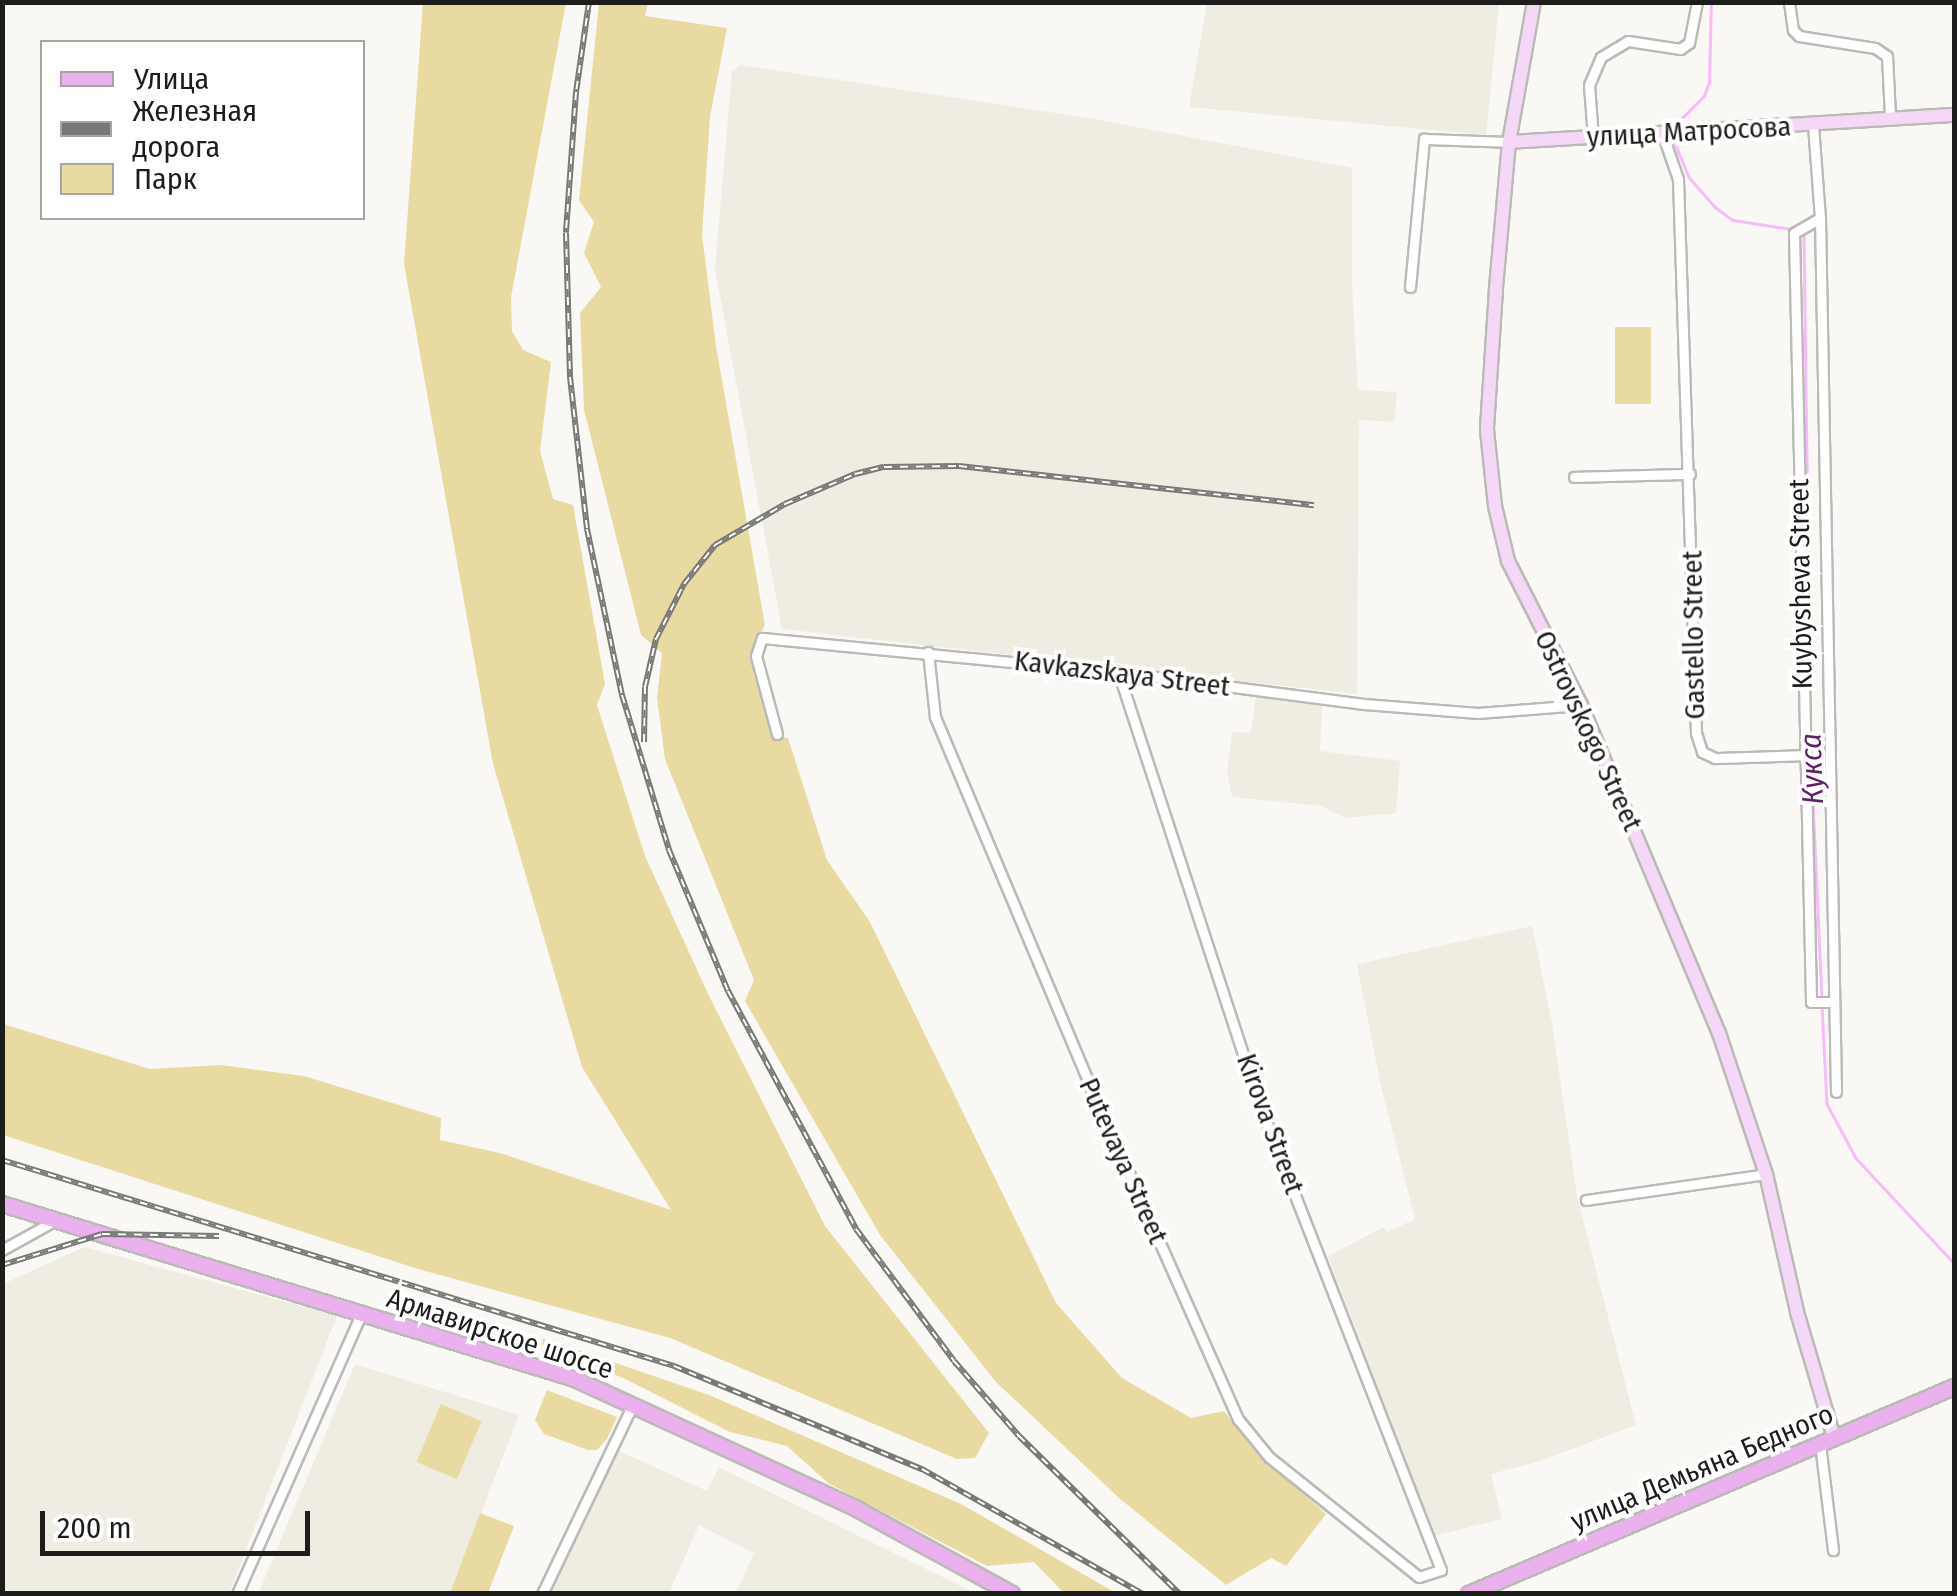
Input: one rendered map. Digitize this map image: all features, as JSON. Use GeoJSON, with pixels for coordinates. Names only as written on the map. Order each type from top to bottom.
{"type":"FeatureCollection","features":[{"type":"Feature","properties":{"kind":"main road","name":"Армавирское шоссе"},"geometry":{"type":"LineString","coordinates":[[2,1204],[542,1368],[857,1509],[1012,1594]]}},
{"type":"Feature","properties":{"kind":"main road","name":"улица Демьяна Бедного"},"geometry":{"type":"LineString","coordinates":[[1470,1594],[1954,1386]]}},
{"type":"Feature","properties":{"kind":"street","name":"Ostrovskogo Street"},"geometry":{"type":"LineString","coordinates":[[1534,2],[1509,142],[1488,467],[1508,561],[1581,705],[1719,1033],[1766,1174],[1827,1441]]}},
{"type":"Feature","properties":{"kind":"street"},"geometry":{"type":"LineString","coordinates":[[1593,138],[1590,85],[1601,57],[1628,41],[1680,50],[1689,43],[1697,2]]}},
{"type":"Feature","properties":{"kind":"street"},"geometry":{"type":"LineString","coordinates":[[1789,2],[1792,30],[1799,36],[1875,48],[1886,56],[1890,116]]}},
{"type":"Feature","properties":{"kind":"street","name":"улица Матросова"},"geometry":{"type":"LineString","coordinates":[[1410,287],[1424,139],[1509,142],[1954,115]]}},
{"type":"Feature","properties":{"kind":"street","name":"Kuybysheva Street"},"geometry":{"type":"LineString","coordinates":[[1812,125],[1820,218],[1826,1002],[1836,1092]]}},
{"type":"Feature","properties":{"kind":"street","name":"Gastello Street"},"geometry":{"type":"LineString","coordinates":[[1669,133],[1678,180],[1696,733],[1702,752],[1715,758],[1804,755]]}},
{"type":"Feature","properties":{"kind":"street","name":"Kuybysheva Street"},"geometry":{"type":"LineString","coordinates":[[1820,218],[1794,233],[1811,1002],[1826,1002]]}},
{"type":"Feature","properties":{"kind":"street"},"geometry":{"type":"LineString","coordinates":[[1574,477],[1690,474]]}},
{"type":"Feature","properties":{"kind":"street","name":"Kavkazskaya Street"},"geometry":{"type":"LineString","coordinates":[[777,734],[756,656],[762,638],[1118,672],[1364,704],[1460,711],[1581,705]]}},
{"type":"Feature","properties":{"kind":"street","name":"Putevaya Street"},"geometry":{"type":"LineString","coordinates":[[928,652],[936,717],[1093,1092],[1238,1419],[1269,1458],[1420,1577],[1441,1570]]}},
{"type":"Feature","properties":{"kind":"street","name":"Kirova Street"},"geometry":{"type":"LineString","coordinates":[[1118,672],[1259,1104],[1441,1570]]}},
{"type":"Feature","properties":{"kind":"street"},"geometry":{"type":"LineString","coordinates":[[1586,1200],[1766,1174]]}},
{"type":"Feature","properties":{"kind":"street"},"geometry":{"type":"LineString","coordinates":[[2,1250],[56,1220]]}},
{"type":"Feature","properties":{"kind":"street"},"geometry":{"type":"LineString","coordinates":[[237,1594],[360,1314]]}},
{"type":"Feature","properties":{"kind":"street"},"geometry":{"type":"LineString","coordinates":[[542,1594],[632,1406]]}},
{"type":"Feature","properties":{"kind":"street"},"geometry":{"type":"LineString","coordinates":[[1827,1441],[1833,1550]]}},
{"type":"Feature","properties":{"kind":"shaded area"},"geometry":{"type":"Polygon","coordinates":[[[1207,3],[1499,3],[1486,135],[1189,107],[1207,3]]]}},
{"type":"Feature","properties":{"kind":"shaded area"},"geometry":{"type":"Polygon","coordinates":[[[740,65],[1089,118],[1352,168],[1352,285],[1358,390],[1397,392],[1394,422],[1359,420],[1357,694],[782,629],[715,269],[732,71],[740,65]]]}},
{"type":"Feature","properties":{"kind":"shaded area"},"geometry":{"type":"Polygon","coordinates":[[[1256,697],[1322,706],[1320,751],[1400,761],[1396,813],[1346,818],[1321,806],[1232,797],[1227,773],[1232,732],[1251,733],[1256,697]]]}},
{"type":"Feature","properties":{"kind":"shaded area"},"geometry":{"type":"Polygon","coordinates":[[[1532,926],[1552,1023],[1577,1196],[1636,1425],[1537,1462],[1491,1474],[1502,1519],[1434,1536],[1328,1256],[1384,1227],[1387,1232],[1415,1219],[1380,1082],[1357,964],[1532,926]]]}},
{"type":"Feature","properties":{"kind":"shaded area"},"geometry":{"type":"Polygon","coordinates":[[[84,1247],[337,1316],[229,1593],[3,1593],[3,1284],[84,1247]]]}},
{"type":"Feature","properties":{"kind":"shaded area"},"geometry":{"type":"Polygon","coordinates":[[[355,1364],[519,1415],[450,1593],[258,1594],[355,1364]]]}},
{"type":"Feature","properties":{"kind":"shaded area"},"geometry":{"type":"Polygon","coordinates":[[[615,1449],[707,1491],[719,1467],[975,1593],[736,1593],[754,1553],[699,1525],[669,1593],[551,1594],[615,1449]]]}},
{"type":"Feature","properties":{"kind":"green space"},"geometry":{"type":"Polygon","coordinates":[[[423,3],[566,3],[511,297],[512,331],[523,350],[551,362],[540,451],[553,499],[573,505],[605,684],[597,705],[645,856],[710,998],[825,1226],[989,1433],[975,1458],[957,1459],[670,1338],[418,1269],[3,1135],[3,1024],[150,1069],[220,1065],[304,1076],[441,1118],[440,1140],[500,1153],[671,1210],[582,1067],[493,764],[404,264],[423,3]]]}},
{"type":"Feature","properties":{"kind":"green space"},"geometry":{"type":"Polygon","coordinates":[[[599,3],[648,3],[645,16],[727,28],[710,117],[702,235],[716,346],[765,625],[751,651],[772,736],[788,738],[827,860],[870,922],[1056,1303],[1122,1378],[1191,1418],[1224,1411],[1252,1448],[1326,1514],[1286,1566],[1271,1558],[1226,1585],[1119,1498],[996,1382],[880,1235],[745,1001],[754,980],[665,759],[657,698],[662,653],[641,635],[584,410],[580,313],[601,287],[584,253],[594,222],[579,200],[599,3]]]}},
{"type":"Feature","properties":{"kind":"green space"},"geometry":{"type":"Polygon","coordinates":[[[1615,327],[1651,327],[1651,404],[1615,404],[1615,327]]]}},
{"type":"Feature","properties":{"kind":"green space"},"geometry":{"type":"Polygon","coordinates":[[[543,1338],[709,1395],[961,1504],[1116,1593],[1064,1593],[1034,1562],[987,1566],[828,1483],[787,1446],[730,1432],[623,1378],[542,1345],[543,1338]]]}},
{"type":"Feature","properties":{"kind":"green space"},"geometry":{"type":"Polygon","coordinates":[[[547,1390],[617,1417],[597,1450],[544,1434],[535,1420],[547,1390]]]}},
{"type":"Feature","properties":{"kind":"green space"},"geometry":{"type":"Polygon","coordinates":[[[441,1404],[482,1421],[457,1479],[416,1462],[441,1404]]]}},
{"type":"Feature","properties":{"kind":"green space"},"geometry":{"type":"Polygon","coordinates":[[[480,1513],[514,1526],[488,1593],[450,1593],[480,1513]]]}},
{"type":"Feature","properties":{"kind":"waterway","name":"Кукса"},"geometry":{"type":"LineString","coordinates":[[1671,128],[1670,123],[1681,119],[1704,96],[1709,82],[1711,2]]}},
{"type":"Feature","properties":{"kind":"waterway","name":"Кукса"},"geometry":{"type":"LineString","coordinates":[[1672,136],[1689,177],[1715,207],[1733,220],[1792,229]]}},
{"type":"Feature","properties":{"kind":"waterway","name":"Кукса"},"geometry":{"type":"LineString","coordinates":[[1799,232],[1804,236],[1811,757],[1822,997]]}},
{"type":"Feature","properties":{"kind":"waterway","name":"Кукса"},"geometry":{"type":"LineString","coordinates":[[1822,1005],[1827,1104],[1856,1158],[1954,1263]]}},
{"type":"Feature","properties":{"kind":"railway"},"geometry":{"type":"LineString","coordinates":[[589,2],[576,92],[566,233],[570,377],[587,529],[622,695],[669,850],[728,991],[856,1229],[954,1361],[1019,1436],[1180,1594]]}},
{"type":"Feature","properties":{"kind":"railway"},"geometry":{"type":"LineString","coordinates":[[644,742],[645,687],[656,639],[684,584],[715,545],[785,504],[855,474],[884,467],[959,466],[1314,505]]}},
{"type":"Feature","properties":{"kind":"railway"},"geometry":{"type":"LineString","coordinates":[[2,1160],[674,1366],[922,1469],[1143,1594]]}},
{"type":"Feature","properties":{"kind":"railway"},"geometry":{"type":"LineString","coordinates":[[2,1265],[102,1234],[219,1236]]}}]}
